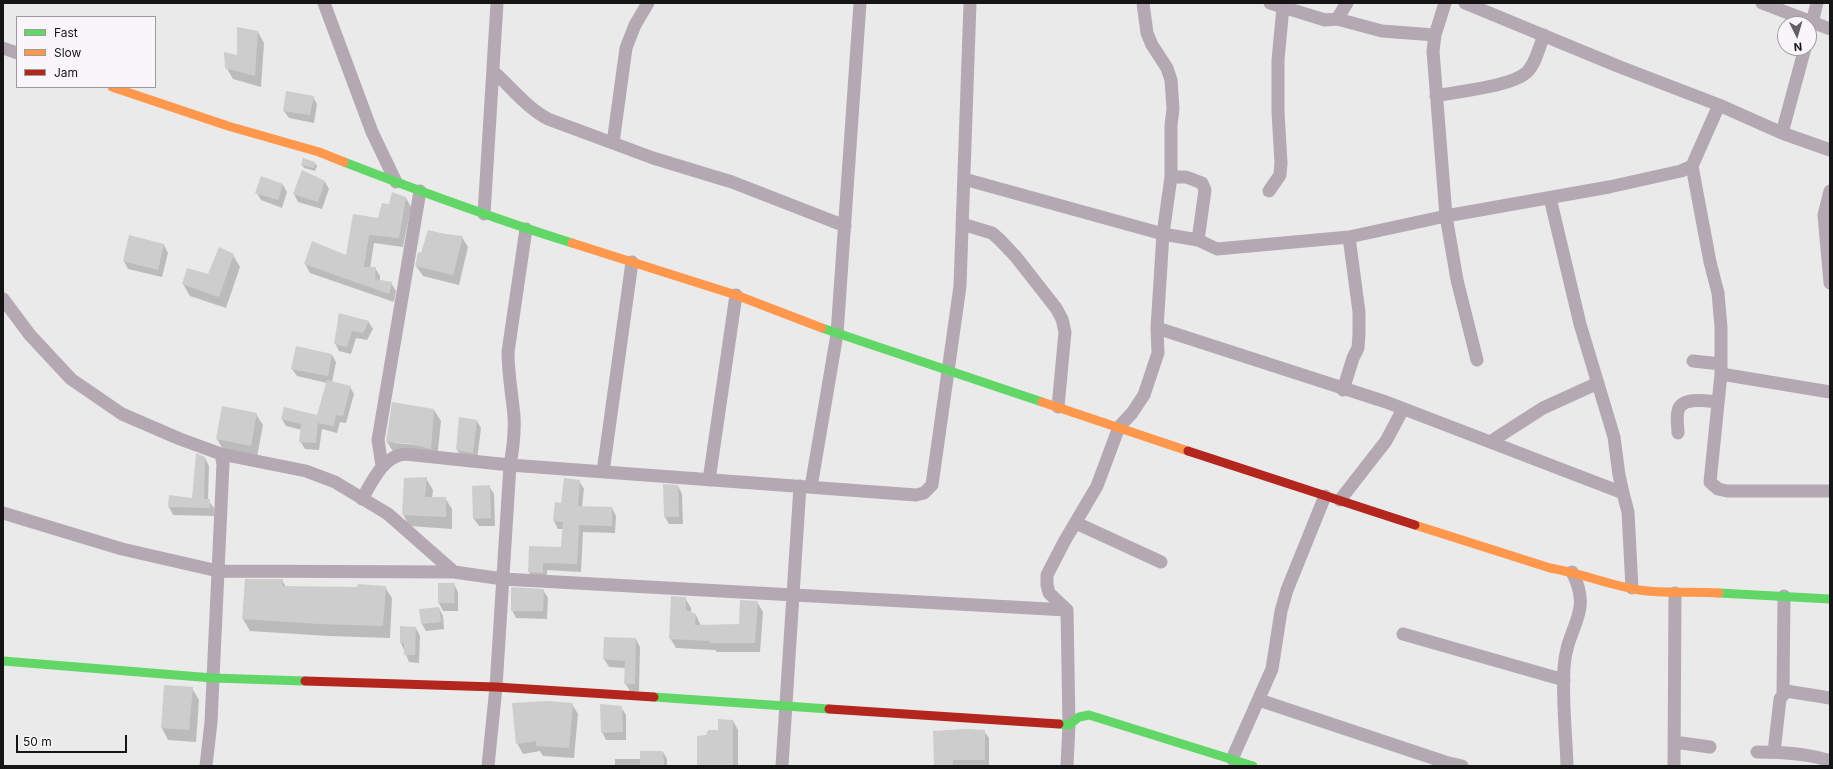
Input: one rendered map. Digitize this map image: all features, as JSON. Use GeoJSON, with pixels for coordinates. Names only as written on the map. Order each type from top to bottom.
{"type":"FeatureCollection","features":[{"type":"Feature","properties":{"kind":"street"},"geometry":{"type":"LineString","coordinates":[[324,3],[372,132],[396,182]]}},
{"type":"Feature","properties":{"kind":"street"},"geometry":{"type":"LineString","coordinates":[[484,214],[494,72],[497,3]]}},
{"type":"Feature","properties":{"kind":"street"},"geometry":{"type":"LineString","coordinates":[[612,143],[626,48],[635,26],[648,3]]}},
{"type":"Feature","properties":{"kind":"street"},"geometry":{"type":"LineString","coordinates":[[782,766],[793,596],[806,486],[837,334],[860,3]]}},
{"type":"Feature","properties":{"kind":"street"},"geometry":{"type":"LineString","coordinates":[[362,499],[382,466],[392,458],[405,454],[510,465],[916,495],[924,493],[928,490],[932,485],[960,286],[970,3]]}},
{"type":"Feature","properties":{"kind":"street"},"geometry":{"type":"LineString","coordinates":[[1067,766],[1069,725],[1068,610],[1049,593],[1047,585],[1048,575],[1064,542],[1096,486],[1120,427],[1132,414],[1144,396],[1158,353],[1157,328],[1163,234],[1171,177],[1171,125],[1173,109],[1171,80],[1167,68],[1152,45],[1147,33],[1143,3]]}},
{"type":"Feature","properties":{"kind":"street"},"geometry":{"type":"LineString","coordinates":[[1270,3],[1304,15],[1325,20],[1337,19],[1382,30],[1434,34]]}},
{"type":"Feature","properties":{"kind":"street"},"geometry":{"type":"LineString","coordinates":[[1337,19],[1347,3]]}},
{"type":"Feature","properties":{"kind":"street"},"geometry":{"type":"LineString","coordinates":[[1445,3],[1434,34],[1433,51],[1446,216],[1457,280],[1477,360]]}},
{"type":"Feature","properties":{"kind":"street"},"geometry":{"type":"LineString","coordinates":[[1465,3],[1620,67],[1719,105],[1782,133],[1830,150]]}},
{"type":"Feature","properties":{"kind":"street"},"geometry":{"type":"LineString","coordinates":[[1762,3],[1787,16]]}},
{"type":"Feature","properties":{"kind":"street"},"geometry":{"type":"LineString","coordinates":[[1813,16],[1816,3]]}},
{"type":"Feature","properties":{"kind":"street"},"geometry":{"type":"LineString","coordinates":[[1269,191],[1280,175],[1281,163],[1278,112],[1278,60],[1283,7]]}},
{"type":"Feature","properties":{"kind":"street"},"geometry":{"type":"LineString","coordinates":[[1817,28],[1830,28]]}},
{"type":"Feature","properties":{"kind":"street"},"geometry":{"type":"LineString","coordinates":[[1436,96],[1506,83],[1525,74],[1534,61],[1544,35]]}},
{"type":"Feature","properties":{"kind":"street"},"geometry":{"type":"LineString","coordinates":[[3,48],[16,53]]}},
{"type":"Feature","properties":{"kind":"street"},"geometry":{"type":"LineString","coordinates":[[1782,133],[1803,56]]}},
{"type":"Feature","properties":{"kind":"street"},"geometry":{"type":"LineString","coordinates":[[494,72],[537,113],[548,120],[653,158],[732,182],[845,226]]}},
{"type":"Feature","properties":{"kind":"street"},"geometry":{"type":"LineString","coordinates":[[115,88],[228,126],[320,152],[420,191],[526,229],[736,295],[837,334],[947,371],[1325,496],[1550,568],[1572,572],[1632,588],[1675,593],[1705,592],[1830,599]]}},
{"type":"Feature","properties":{"kind":"street"},"geometry":{"type":"LineString","coordinates":[[1719,105],[1692,166],[1710,262],[1718,293],[1721,327],[1721,369],[1710,482],[1718,489],[1727,491],[1830,491]]}},
{"type":"Feature","properties":{"kind":"street"},"geometry":{"type":"LineString","coordinates":[[964,179],[1163,234],[1198,240],[1217,249],[1349,237],[1446,216],[1609,187],[1681,171],[1692,166]]}},
{"type":"Feature","properties":{"kind":"street"},"geometry":{"type":"LineString","coordinates":[[1171,177],[1186,177],[1202,183],[1205,190],[1198,240]]}},
{"type":"Feature","properties":{"kind":"street"},"geometry":{"type":"LineString","coordinates":[[382,466],[378,440],[420,191]]}},
{"type":"Feature","properties":{"kind":"street"},"geometry":{"type":"LineString","coordinates":[[1830,191],[1827,217],[1830,283]]}},
{"type":"Feature","properties":{"kind":"street"},"geometry":{"type":"LineString","coordinates":[[1550,198],[1580,324],[1614,437],[1619,475],[1628,512],[1632,588]]}},
{"type":"Feature","properties":{"kind":"street"},"geometry":{"type":"LineString","coordinates":[[962,224],[992,233],[1000,240],[1056,308],[1062,319],[1065,332],[1058,407]]}},
{"type":"Feature","properties":{"kind":"street"},"geometry":{"type":"LineString","coordinates":[[488,766],[496,687],[510,465],[514,443],[514,417],[508,371],[508,352],[526,229]]}},
{"type":"Feature","properties":{"kind":"street"},"geometry":{"type":"LineString","coordinates":[[1343,390],[1353,358],[1358,348],[1359,334],[1358,312],[1349,237]]}},
{"type":"Feature","properties":{"kind":"street"},"geometry":{"type":"LineString","coordinates":[[603,472],[632,262]]}},
{"type":"Feature","properties":{"kind":"street"},"geometry":{"type":"LineString","coordinates":[[709,480],[736,295]]}},
{"type":"Feature","properties":{"kind":"street"},"geometry":{"type":"LineString","coordinates":[[3,299],[30,335],[71,379],[122,414],[221,454],[306,471],[335,482],[388,514],[454,572]]}},
{"type":"Feature","properties":{"kind":"street"},"geometry":{"type":"LineString","coordinates":[[1157,328],[1403,409],[1623,493]]}},
{"type":"Feature","properties":{"kind":"street"},"geometry":{"type":"LineString","coordinates":[[1693,361],[1721,369],[1830,392]]}},
{"type":"Feature","properties":{"kind":"street"},"geometry":{"type":"LineString","coordinates":[[1490,442],[1543,408],[1598,383]]}},
{"type":"Feature","properties":{"kind":"street"},"geometry":{"type":"LineString","coordinates":[[1678,433],[1678,410],[1682,404],[1687,401],[1718,402]]}},
{"type":"Feature","properties":{"kind":"street"},"geometry":{"type":"LineString","coordinates":[[1340,500],[1386,441],[1403,409]]}},
{"type":"Feature","properties":{"kind":"street"},"geometry":{"type":"LineString","coordinates":[[206,766],[211,722],[223,464],[221,454]]}},
{"type":"Feature","properties":{"kind":"street"},"geometry":{"type":"LineString","coordinates":[[1227,761],[1259,700],[1272,669],[1281,611],[1287,590],[1325,496]]}},
{"type":"Feature","properties":{"kind":"street"},"geometry":{"type":"LineString","coordinates":[[3,513],[122,550],[218,571],[454,572],[503,579],[1068,610]]}},
{"type":"Feature","properties":{"kind":"street"},"geometry":{"type":"LineString","coordinates":[[1076,523],[1161,562]]}},
{"type":"Feature","properties":{"kind":"street"},"geometry":{"type":"LineString","coordinates":[[1567,766],[1564,680],[1567,645],[1581,612],[1582,600],[1579,586],[1572,572]]}},
{"type":"Feature","properties":{"kind":"street"},"geometry":{"type":"LineString","coordinates":[[1674,766],[1675,593]]}},
{"type":"Feature","properties":{"kind":"street"},"geometry":{"type":"LineString","coordinates":[[1774,752],[1780,699],[1782,694],[1784,596]]}},
{"type":"Feature","properties":{"kind":"street"},"geometry":{"type":"LineString","coordinates":[[1403,634],[1564,680]]}},
{"type":"Feature","properties":{"kind":"street"},"geometry":{"type":"LineString","coordinates":[[3,661],[213,678],[496,687],[1069,725],[1079,717],[1089,715],[1227,761],[1253,766]]}},
{"type":"Feature","properties":{"kind":"street"},"geometry":{"type":"LineString","coordinates":[[1782,694],[1786,691],[1830,698]]}},
{"type":"Feature","properties":{"kind":"street"},"geometry":{"type":"LineString","coordinates":[[1259,700],[1444,762],[1462,766]]}},
{"type":"Feature","properties":{"kind":"street"},"geometry":{"type":"LineString","coordinates":[[1674,742],[1710,747]]}},
{"type":"Feature","properties":{"kind":"street"},"geometry":{"type":"LineString","coordinates":[[1757,752],[1774,752],[1818,757],[1830,761]]}},
{"type":"Feature","properties":{"kind":"building"},"geometry":{"type":"Polygon","coordinates":[[[237,27],[258,31],[255,76],[225,68],[224,52],[237,55],[237,27]]]}},
{"type":"Feature","properties":{"kind":"building"},"geometry":{"type":"Polygon","coordinates":[[[286,91],[314,96],[310,115],[283,111],[286,91]]]}},
{"type":"Feature","properties":{"kind":"building"},"geometry":{"type":"Polygon","coordinates":[[[303,158],[315,162],[314,168],[301,165],[303,158]]]}},
{"type":"Feature","properties":{"kind":"building"},"geometry":{"type":"Polygon","coordinates":[[[302,170],[325,181],[318,202],[293,194],[302,170]]]}},
{"type":"Feature","properties":{"kind":"building"},"geometry":{"type":"Polygon","coordinates":[[[261,176],[283,184],[278,200],[255,193],[261,176]]]}},
{"type":"Feature","properties":{"kind":"building"},"geometry":{"type":"Polygon","coordinates":[[[392,192],[406,197],[399,238],[369,235],[364,267],[376,267],[375,279],[392,282],[389,294],[304,264],[312,241],[346,255],[353,214],[378,218],[382,203],[389,204],[392,192]]]}},
{"type":"Feature","properties":{"kind":"building"},"geometry":{"type":"Polygon","coordinates":[[[428,230],[463,236],[453,275],[415,266],[418,252],[421,253],[428,230]]]}},
{"type":"Feature","properties":{"kind":"building"},"geometry":{"type":"Polygon","coordinates":[[[129,235],[164,244],[158,270],[123,261],[129,235]]]}},
{"type":"Feature","properties":{"kind":"building"},"geometry":{"type":"Polygon","coordinates":[[[219,247],[234,254],[219,297],[182,284],[187,268],[208,274],[219,247]]]}},
{"type":"Feature","properties":{"kind":"building"},"geometry":{"type":"Polygon","coordinates":[[[339,313],[369,321],[363,333],[352,331],[347,347],[334,344],[339,313]]]}},
{"type":"Feature","properties":{"kind":"building"},"geometry":{"type":"Polygon","coordinates":[[[296,346],[332,354],[328,376],[291,369],[296,346]]]}},
{"type":"Feature","properties":{"kind":"building"},"geometry":{"type":"Polygon","coordinates":[[[327,380],[351,386],[343,416],[336,415],[334,426],[318,423],[316,443],[299,442],[301,424],[281,419],[284,407],[317,415],[327,380]]]}},
{"type":"Feature","properties":{"kind":"building"},"geometry":{"type":"Polygon","coordinates":[[[392,402],[434,409],[431,449],[414,444],[386,442],[392,402]]]}},
{"type":"Feature","properties":{"kind":"building"},"geometry":{"type":"Polygon","coordinates":[[[222,406],[257,413],[251,446],[216,439],[222,406]]]}},
{"type":"Feature","properties":{"kind":"building"},"geometry":{"type":"Polygon","coordinates":[[[459,417],[477,420],[473,453],[456,450],[459,417]]]}},
{"type":"Feature","properties":{"kind":"building"},"geometry":{"type":"Polygon","coordinates":[[[196,453],[205,457],[204,499],[210,499],[210,508],[168,507],[169,495],[192,498],[196,453]]]}},
{"type":"Feature","properties":{"kind":"building"},"geometry":{"type":"Polygon","coordinates":[[[427,477],[425,497],[446,497],[446,517],[402,515],[404,478],[427,477]]]}},
{"type":"Feature","properties":{"kind":"building"},"geometry":{"type":"Polygon","coordinates":[[[564,478],[580,480],[578,506],[612,507],[612,526],[579,525],[577,564],[543,563],[543,573],[528,572],[529,546],[561,547],[563,522],[553,521],[555,502],[561,503],[564,478]]]}},
{"type":"Feature","properties":{"kind":"building"},"geometry":{"type":"Polygon","coordinates":[[[663,484],[678,485],[679,517],[664,517],[663,484]]]}},
{"type":"Feature","properties":{"kind":"building"},"geometry":{"type":"Polygon","coordinates":[[[490,485],[491,518],[473,519],[472,486],[490,485]]]}},
{"type":"Feature","properties":{"kind":"building"},"geometry":{"type":"Polygon","coordinates":[[[245,579],[283,579],[282,586],[357,587],[358,584],[386,586],[383,626],[242,619],[245,579]]]}},
{"type":"Feature","properties":{"kind":"building"},"geometry":{"type":"Polygon","coordinates":[[[438,583],[455,583],[454,603],[438,603],[438,583]]]}},
{"type":"Feature","properties":{"kind":"building"},"geometry":{"type":"Polygon","coordinates":[[[511,587],[544,589],[543,611],[511,611],[511,587]]]}},
{"type":"Feature","properties":{"kind":"building"},"geometry":{"type":"Polygon","coordinates":[[[671,596],[686,597],[686,610],[696,614],[695,625],[739,624],[740,600],[758,601],[755,643],[710,643],[710,641],[669,639],[671,596]]]}},
{"type":"Feature","properties":{"kind":"building"},"geometry":{"type":"Polygon","coordinates":[[[439,607],[441,622],[421,624],[419,609],[439,607]]]}},
{"type":"Feature","properties":{"kind":"building"},"geometry":{"type":"Polygon","coordinates":[[[400,626],[416,627],[415,655],[404,655],[404,643],[400,643],[400,626]]]}},
{"type":"Feature","properties":{"kind":"building"},"geometry":{"type":"Polygon","coordinates":[[[604,637],[636,638],[635,684],[624,684],[625,661],[603,659],[604,637]]]}},
{"type":"Feature","properties":{"kind":"building"},"geometry":{"type":"Polygon","coordinates":[[[164,685],[193,687],[189,730],[161,728],[164,685]]]}},
{"type":"Feature","properties":{"kind":"building"},"geometry":{"type":"Polygon","coordinates":[[[548,701],[573,703],[569,748],[536,746],[536,741],[516,744],[512,703],[548,701]]]}},
{"type":"Feature","properties":{"kind":"building"},"geometry":{"type":"Polygon","coordinates":[[[600,704],[622,706],[623,732],[601,733],[600,704]]]}},
{"type":"Feature","properties":{"kind":"building"},"geometry":{"type":"Polygon","coordinates":[[[718,719],[733,720],[733,766],[697,766],[697,736],[706,735],[708,730],[718,730],[718,719]]]}},
{"type":"Feature","properties":{"kind":"building"},"geometry":{"type":"Polygon","coordinates":[[[966,729],[985,730],[985,760],[953,760],[953,766],[934,766],[933,731],[966,729]]]}},
{"type":"Feature","properties":{"kind":"building"},"geometry":{"type":"Polygon","coordinates":[[[640,751],[663,751],[664,766],[640,766],[640,751]]]}},
{"type":"Feature","properties":{"kind":"traffic: fast"},"geometry":{"type":"LineString","coordinates":[[344,162],[400,184],[572,243]]}},
{"type":"Feature","properties":{"kind":"traffic: fast"},"geometry":{"type":"LineString","coordinates":[[822,328],[1042,402]]}},
{"type":"Feature","properties":{"kind":"traffic: fast"},"geometry":{"type":"LineString","coordinates":[[1719,593],[1830,599]]}},
{"type":"Feature","properties":{"kind":"traffic: fast"},"geometry":{"type":"LineString","coordinates":[[3,661],[213,678],[305,681]]}},
{"type":"Feature","properties":{"kind":"traffic: fast"},"geometry":{"type":"LineString","coordinates":[[654,697],[829,709]]}},
{"type":"Feature","properties":{"kind":"traffic: fast"},"geometry":{"type":"LineString","coordinates":[[1059,724],[1069,725],[1079,717],[1089,715],[1253,766]]}},
{"type":"Feature","properties":{"kind":"traffic: slow"},"geometry":{"type":"LineString","coordinates":[[115,88],[228,126],[319,152],[344,162]]}},
{"type":"Feature","properties":{"kind":"traffic: slow"},"geometry":{"type":"LineString","coordinates":[[572,243],[736,295],[822,328]]}},
{"type":"Feature","properties":{"kind":"traffic: slow"},"geometry":{"type":"LineString","coordinates":[[1042,402],[1188,451]]}},
{"type":"Feature","properties":{"kind":"traffic: slow"},"geometry":{"type":"LineString","coordinates":[[1415,525],[1550,568],[1628,588],[1659,592],[1719,593]]}},
{"type":"Feature","properties":{"kind":"traffic: jam"},"geometry":{"type":"LineString","coordinates":[[1188,451],[1415,525]]}},
{"type":"Feature","properties":{"kind":"traffic: jam"},"geometry":{"type":"LineString","coordinates":[[305,681],[496,687],[654,697]]}},
{"type":"Feature","properties":{"kind":"traffic: jam"},"geometry":{"type":"LineString","coordinates":[[829,709],[1059,724]]}}]}
